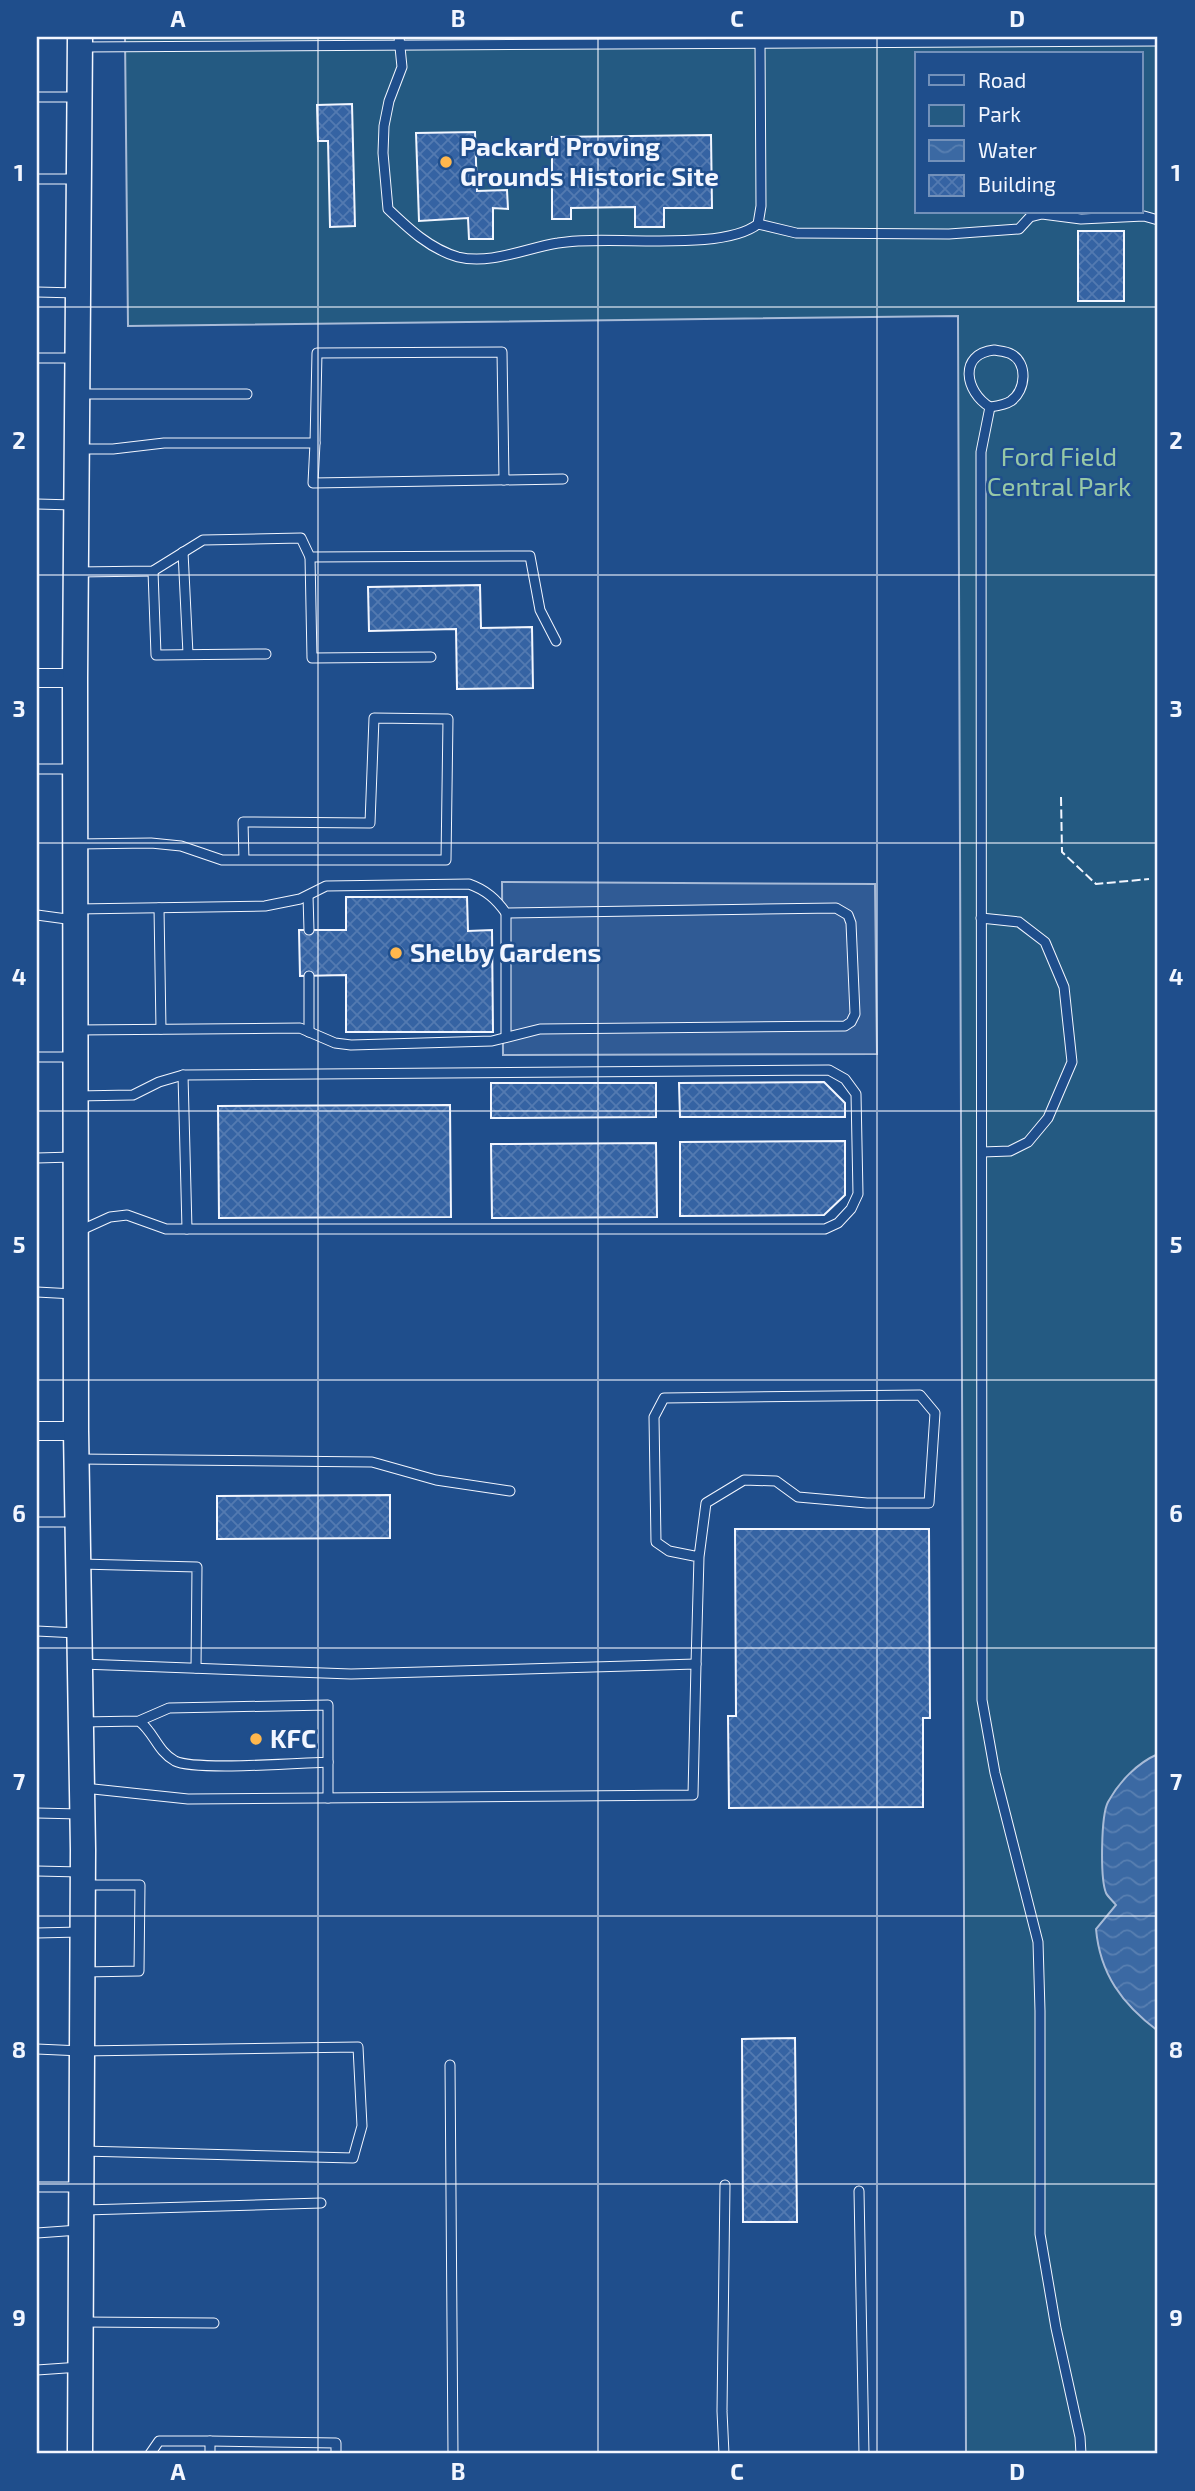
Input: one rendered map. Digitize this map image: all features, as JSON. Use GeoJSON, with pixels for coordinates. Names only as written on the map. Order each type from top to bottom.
{"type":"FeatureCollection","features":[{"type":"Feature","properties":{"kind":"main road"},"geometry":{"type":"LineString","coordinates":[[80,42],[75,678],[76,1459],[82,1787],[80,2454]]}},
{"type":"Feature","properties":{"kind":"street"},"geometry":{"type":"LineString","coordinates":[[37,678],[75,678]]}},
{"type":"Feature","properties":{"kind":"street"},"geometry":{"type":"LineString","coordinates":[[37,1431],[76,1431]]}},
{"type":"Feature","properties":{"kind":"lane"},"geometry":{"type":"LineString","coordinates":[[400,41],[401,67],[389,101],[384,126],[383,153],[388,209],[430,245],[459,257],[483,259],[569,241],[721,238],[747,233],[758,224],[761,206],[760,43]]}},
{"type":"Feature","properties":{"kind":"lane"},"geometry":{"type":"LineString","coordinates":[[80,42],[1158,41]]}},
{"type":"Feature","properties":{"kind":"lane"},"geometry":{"type":"LineString","coordinates":[[37,97],[80,97]]}},
{"type":"Feature","properties":{"kind":"lane"},"geometry":{"type":"LineString","coordinates":[[37,179],[79,179]]}},
{"type":"Feature","properties":{"kind":"lane"},"geometry":{"type":"LineString","coordinates":[[758,224],[796,233],[949,234],[1019,229],[1030,217],[1042,214],[1081,219],[1144,216],[1158,220]]}},
{"type":"Feature","properties":{"kind":"lane"},"geometry":{"type":"LineString","coordinates":[[37,292],[78,293]]}},
{"type":"Feature","properties":{"kind":"lane"},"geometry":{"type":"LineString","coordinates":[[984,351],[1012,354],[1022,367],[1023,383],[1018,394],[1009,403],[990,407],[978,400],[971,388],[969,372],[975,359],[984,351]]}},
{"type":"Feature","properties":{"kind":"lane"},"geometry":{"type":"LineString","coordinates":[[504,480],[502,352],[317,353],[313,483],[504,480],[563,479]]}},
{"type":"Feature","properties":{"kind":"lane"},"geometry":{"type":"LineString","coordinates":[[37,358],[78,358]]}},
{"type":"Feature","properties":{"kind":"lane"},"geometry":{"type":"LineString","coordinates":[[77,394],[247,394]]}},
{"type":"Feature","properties":{"kind":"lane"},"geometry":{"type":"LineString","coordinates":[[990,407],[981,452],[982,1700],[995,1773],[1038,1942],[1040,2234],[1056,2328],[1080,2437],[1081,2454]]}},
{"type":"Feature","properties":{"kind":"lane"},"geometry":{"type":"LineString","coordinates":[[76,449],[113,449],[164,443],[316,443]]}},
{"type":"Feature","properties":{"kind":"lane"},"geometry":{"type":"LineString","coordinates":[[37,504],[76,505]]}},
{"type":"Feature","properties":{"kind":"lane"},"geometry":{"type":"LineString","coordinates":[[76,572],[153,570],[203,540],[301,538],[310,557],[312,658],[431,657]]}},
{"type":"Feature","properties":{"kind":"lane"},"geometry":{"type":"LineString","coordinates":[[183,552],[188,654]]}},
{"type":"Feature","properties":{"kind":"lane"},"geometry":{"type":"LineString","coordinates":[[310,557],[530,556],[540,610],[556,641]]}},
{"type":"Feature","properties":{"kind":"lane"},"geometry":{"type":"LineString","coordinates":[[153,570],[156,655],[266,654]]}},
{"type":"Feature","properties":{"kind":"lane"},"geometry":{"type":"LineString","coordinates":[[76,844],[150,843],[181,846],[222,860],[244,860],[446,860],[448,719],[374,718],[370,823],[243,822],[244,860]]}},
{"type":"Feature","properties":{"kind":"lane"},"geometry":{"type":"LineString","coordinates":[[37,769],[76,769]]}},
{"type":"Feature","properties":{"kind":"lane"},"geometry":{"type":"LineString","coordinates":[[37,915],[76,915],[159,908],[265,906],[308,895],[326,886],[469,884],[483,889],[498,901],[506,913],[506,1037]]}},
{"type":"Feature","properties":{"kind":"lane"},"geometry":{"type":"LineString","coordinates":[[308,895],[309,930]]}},
{"type":"Feature","properties":{"kind":"lane"},"geometry":{"type":"LineString","coordinates":[[159,908],[160,1029]]}},
{"type":"Feature","properties":{"kind":"lane"},"geometry":{"type":"LineString","coordinates":[[76,1030],[300,1028],[335,1043],[351,1045],[492,1041],[540,1029],[845,1026],[855,1014],[851,923],[848,915],[836,908],[506,913]]}},
{"type":"Feature","properties":{"kind":"lane"},"geometry":{"type":"LineString","coordinates":[[981,918],[1019,922],[1045,942],[1064,987],[1072,1062],[1048,1118],[1028,1142],[1010,1151],[982,1152]]}},
{"type":"Feature","properties":{"kind":"lane"},"geometry":{"type":"LineString","coordinates":[[309,976],[309,1032]]}},
{"type":"Feature","properties":{"kind":"lane"},"geometry":{"type":"LineString","coordinates":[[37,1057],[76,1057]]}},
{"type":"Feature","properties":{"kind":"lane"},"geometry":{"type":"LineString","coordinates":[[76,1096],[133,1096],[159,1082],[183,1075],[829,1070],[845,1079],[856,1094],[858,1194],[851,1209],[838,1223],[825,1229],[166,1229],[127,1215],[110,1217],[76,1232]]}},
{"type":"Feature","properties":{"kind":"lane"},"geometry":{"type":"LineString","coordinates":[[183,1075],[187,1229]]}},
{"type":"Feature","properties":{"kind":"lane"},"geometry":{"type":"LineString","coordinates":[[37,1158],[76,1157]]}},
{"type":"Feature","properties":{"kind":"lane"},"geometry":{"type":"LineString","coordinates":[[37,1292],[76,1294]]}},
{"type":"Feature","properties":{"kind":"lane"},"geometry":{"type":"LineString","coordinates":[[82,1787],[188,1799],[693,1795],[699,1557],[706,1503],[744,1480],[776,1481],[798,1497],[867,1503],[929,1503],[935,1413],[920,1395],[664,1398],[654,1417],[656,1542],[669,1551],[699,1557]]}},
{"type":"Feature","properties":{"kind":"lane"},"geometry":{"type":"LineString","coordinates":[[76,1459],[372,1462],[436,1480],[510,1491]]}},
{"type":"Feature","properties":{"kind":"lane"},"geometry":{"type":"LineString","coordinates":[[37,1522],[78,1522]]}},
{"type":"Feature","properties":{"kind":"lane"},"geometry":{"type":"LineString","coordinates":[[78,1564],[197,1567],[196,1668]]}},
{"type":"Feature","properties":{"kind":"lane"},"geometry":{"type":"LineString","coordinates":[[37,1631],[79,1633]]}},
{"type":"Feature","properties":{"kind":"lane"},"geometry":{"type":"LineString","coordinates":[[80,1664],[351,1674],[696,1664]]}},
{"type":"Feature","properties":{"kind":"lane"},"geometry":{"type":"LineString","coordinates":[[81,1722],[139,1721],[169,1708],[328,1705],[328,1798]]}},
{"type":"Feature","properties":{"kind":"lane"},"geometry":{"type":"LineString","coordinates":[[139,1721],[147,1727],[158,1747],[178,1762],[200,1765],[328,1762]]}},
{"type":"Feature","properties":{"kind":"lane"},"geometry":{"type":"LineString","coordinates":[[37,1813],[82,1814]]}},
{"type":"Feature","properties":{"kind":"lane"},"geometry":{"type":"LineString","coordinates":[[37,1871],[139,1885],[139,1971],[82,1972]]}},
{"type":"Feature","properties":{"kind":"lane"},"geometry":{"type":"LineString","coordinates":[[37,1933],[82,1932]]}},
{"type":"Feature","properties":{"kind":"lane"},"geometry":{"type":"LineString","coordinates":[[37,2049],[81,2051],[358,2048],[362,2126],[354,2158],[81,2151]]}},
{"type":"Feature","properties":{"kind":"lane"},"geometry":{"type":"LineString","coordinates":[[450,2065],[453,2454]]}},
{"type":"Feature","properties":{"kind":"lane"},"geometry":{"type":"LineString","coordinates":[[724,2454],[722,2411],[725,2185]]}},
{"type":"Feature","properties":{"kind":"lane"},"geometry":{"type":"LineString","coordinates":[[37,2187],[80,2209]]}},
{"type":"Feature","properties":{"kind":"lane"},"geometry":{"type":"LineString","coordinates":[[859,2191],[864,2454]]}},
{"type":"Feature","properties":{"kind":"lane"},"geometry":{"type":"LineString","coordinates":[[37,2233],[80,2209],[321,2203]]}},
{"type":"Feature","properties":{"kind":"lane"},"geometry":{"type":"LineString","coordinates":[[80,2322],[214,2323]]}},
{"type":"Feature","properties":{"kind":"lane"},"geometry":{"type":"LineString","coordinates":[[37,2370],[80,2367]]}},
{"type":"Feature","properties":{"kind":"lane"},"geometry":{"type":"LineString","coordinates":[[150,2454],[159,2441],[210,2441],[337,2443],[336,2454]]}},
{"type":"Feature","properties":{"kind":"lane"},"geometry":{"type":"LineString","coordinates":[[210,2441],[210,2454]]}},
{"type":"Feature","properties":{"kind":"green space","name":"Ford Field Central Park"},"geometry":{"type":"Polygon","coordinates":[[[125,37],[1158,37],[1158,2454],[966,2454],[958,316],[128,326],[125,37]]]}},
{"type":"Feature","properties":{"kind":"shaded area"},"geometry":{"type":"Polygon","coordinates":[[[502,882],[875,884],[877,1054],[503,1055],[502,882]]]}},
{"type":"Feature","properties":{"kind":"water"},"geometry":{"type":"Polygon","coordinates":[[[1158,1754],[1158,2031],[1134,2010],[1115,1987],[1102,1960],[1096,1929],[1116,1905],[1106,1893],[1103,1874],[1103,1833],[1108,1802],[1129,1774],[1158,1754]]]}},
{"type":"Feature","properties":{"kind":"building"},"geometry":{"type":"Polygon","coordinates":[[[352,104],[355,226],[330,227],[328,141],[318,141],[317,105],[352,104]]]}},
{"type":"Feature","properties":{"kind":"building","name":"Packard Proving Grounds Historic Site"},"geometry":{"type":"Polygon","coordinates":[[[475,132],[477,191],[507,190],[508,209],[493,208],[493,239],[469,239],[468,218],[419,221],[416,133],[475,132]]]}},
{"type":"Feature","properties":{"kind":"building"},"geometry":{"type":"Polygon","coordinates":[[[711,135],[712,208],[664,208],[664,227],[635,227],[635,207],[571,208],[571,219],[552,219],[552,137],[711,135]]]}},
{"type":"Feature","properties":{"kind":"building"},"geometry":{"type":"Polygon","coordinates":[[[1078,231],[1124,231],[1124,301],[1078,301],[1078,231]]]}},
{"type":"Feature","properties":{"kind":"building"},"geometry":{"type":"Polygon","coordinates":[[[480,585],[481,628],[532,627],[533,688],[457,689],[456,629],[369,631],[368,587],[480,585]]]}},
{"type":"Feature","properties":{"kind":"building","name":"Shelby Gardens"},"geometry":{"type":"Polygon","coordinates":[[[346,897],[467,897],[468,931],[492,930],[493,1032],[346,1032],[346,975],[300,976],[299,930],[346,930],[346,897]]]}},
{"type":"Feature","properties":{"kind":"building"},"geometry":{"type":"Polygon","coordinates":[[[824,1082],[845,1103],[845,1117],[680,1117],[679,1083],[824,1082]]]}},
{"type":"Feature","properties":{"kind":"building"},"geometry":{"type":"Polygon","coordinates":[[[491,1083],[656,1083],[656,1117],[491,1118],[491,1083]]]}},
{"type":"Feature","properties":{"kind":"building"},"geometry":{"type":"Polygon","coordinates":[[[450,1105],[451,1217],[219,1218],[218,1106],[450,1105]]]}},
{"type":"Feature","properties":{"kind":"building"},"geometry":{"type":"Polygon","coordinates":[[[845,1141],[845,1195],[824,1215],[680,1216],[680,1142],[845,1141]]]}},
{"type":"Feature","properties":{"kind":"building"},"geometry":{"type":"Polygon","coordinates":[[[656,1143],[657,1217],[492,1218],[491,1144],[656,1143]]]}},
{"type":"Feature","properties":{"kind":"building"},"geometry":{"type":"Polygon","coordinates":[[[390,1495],[390,1538],[217,1539],[217,1496],[390,1495]]]}},
{"type":"Feature","properties":{"kind":"building"},"geometry":{"type":"Polygon","coordinates":[[[735,1529],[929,1529],[930,1718],[923,1718],[923,1807],[729,1808],[728,1716],[736,1716],[735,1529]]]}},
{"type":"Feature","properties":{"kind":"building"},"geometry":{"type":"Polygon","coordinates":[[[795,2038],[797,2222],[743,2222],[742,2039],[795,2038]]]}},
{"type":"Feature","properties":{"kind":"fence"},"geometry":{"type":"LineString","coordinates":[[1061,797],[1062,852],[1096,884],[1149,879]]}},
{"type":"Feature","properties":{"kind":"place","name":"Packard Proving Grounds Historic Site"},"geometry":{"type":"Point","coordinates":[446,162]}},
{"type":"Feature","properties":{"kind":"place","name":"Shelby Gardens"},"geometry":{"type":"Point","coordinates":[396,953]}},
{"type":"Feature","properties":{"kind":"place","name":"KFC"},"geometry":{"type":"Point","coordinates":[256,1739]}}]}
